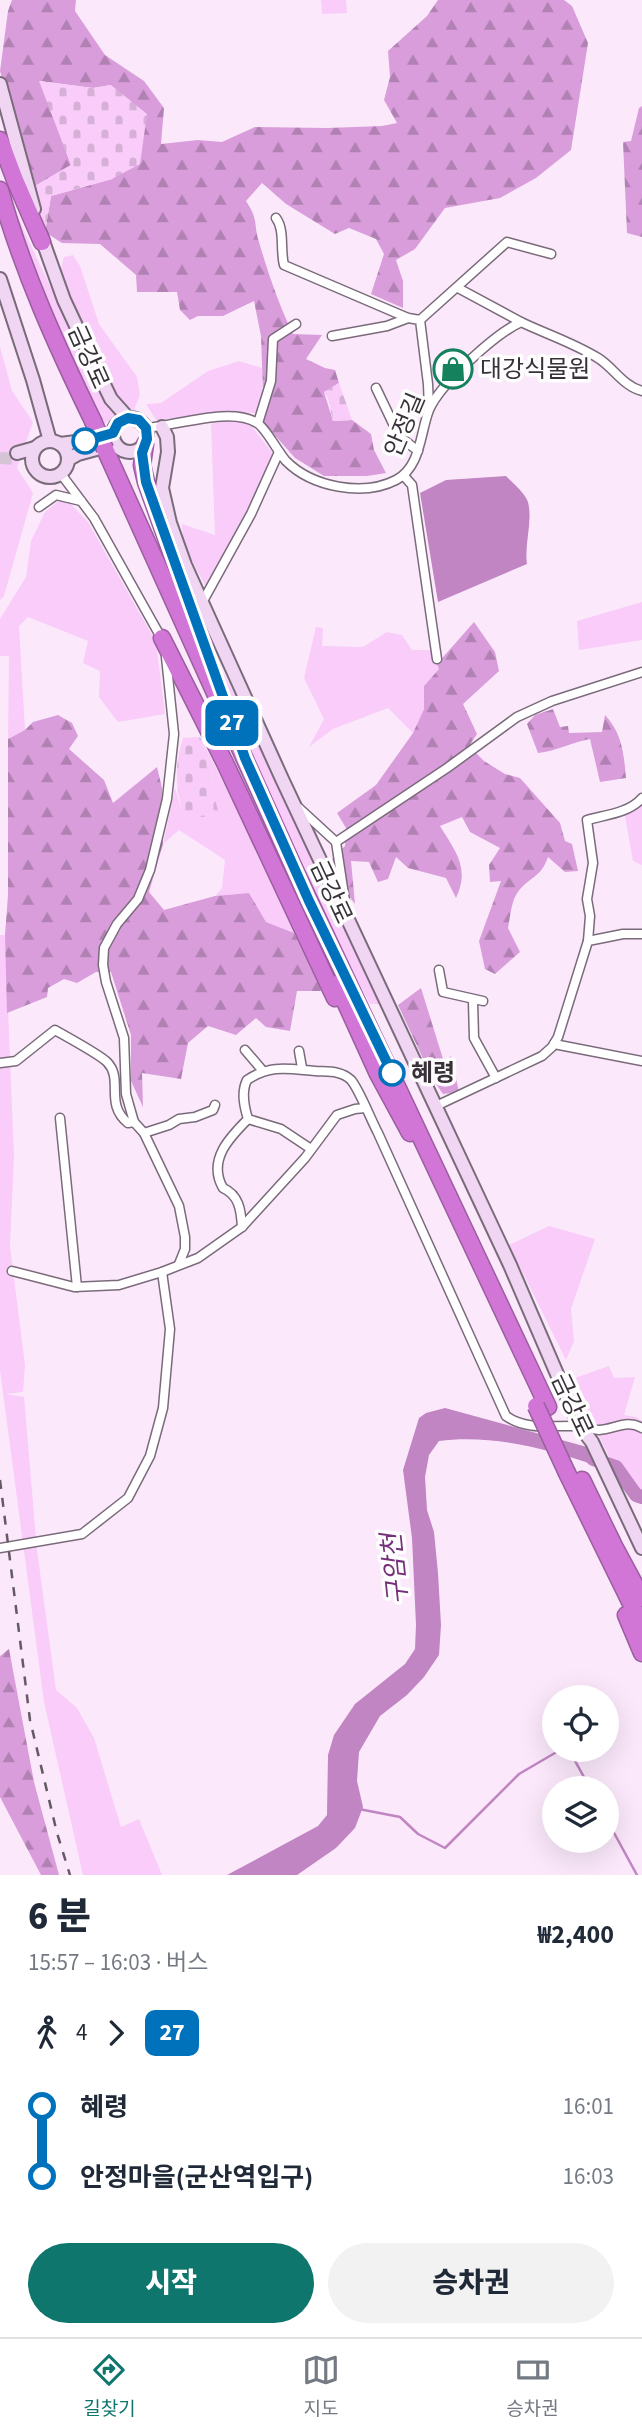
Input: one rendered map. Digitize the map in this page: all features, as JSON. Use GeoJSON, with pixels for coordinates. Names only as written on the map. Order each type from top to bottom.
{"type":"FeatureCollection","features":[{"type":"Feature","properties":{"kind":"highway"},"geometry":{"type":"LineString","coordinates":[[0,139],[42,242]]}},
{"type":"Feature","properties":{"kind":"highway","name":"금강로"},"geometry":{"type":"LineString","coordinates":[[0,190],[15,239],[89,423]]}},
{"type":"Feature","properties":{"kind":"highway","name":"금강로"},"geometry":{"type":"LineString","coordinates":[[0,223],[31,309],[89,423],[107,444],[317,918],[410,1109],[542,1407]]}},
{"type":"Feature","properties":{"kind":"highway"},"geometry":{"type":"LineString","coordinates":[[146,436],[142,465],[146,482],[245,758]]}},
{"type":"Feature","properties":{"kind":"highway","name":"금강로"},"geometry":{"type":"LineString","coordinates":[[107,444],[379,1074],[542,1407],[642,1626]]}},
{"type":"Feature","properties":{"kind":"highway"},"geometry":{"type":"LineString","coordinates":[[162,638],[198,707],[356,1041],[379,1074]]}},
{"type":"Feature","properties":{"kind":"highway"},"geometry":{"type":"LineString","coordinates":[[596,1523],[642,1598]]}},
{"type":"Feature","properties":{"kind":"highway"},"geometry":{"type":"LineString","coordinates":[[596,1523],[642,1653]]}},
{"type":"Feature","properties":{"kind":"highway","name":"금강로"},"geometry":{"type":"LineString","coordinates":[[596,1523],[642,1604]]}},
{"type":"Feature","properties":{"kind":"street"},"geometry":{"type":"LineString","coordinates":[[0,84],[42,242],[64,300],[111,399],[128,418]]}},
{"type":"Feature","properties":{"kind":"street"},"geometry":{"type":"LineString","coordinates":[[276,218],[281,224],[281,255],[284,265],[408,318],[420,320],[507,242],[551,254]]}},
{"type":"Feature","properties":{"kind":"street"},"geometry":{"type":"LineString","coordinates":[[0,279],[55,442],[68,453],[65,471],[49,478],[38,473],[32,463],[17,456],[55,442],[84,441],[107,444],[130,453],[141,449],[146,436],[162,427],[231,416],[258,423],[271,381],[273,339],[296,324]]}},
{"type":"Feature","properties":{"kind":"street"},"geometry":{"type":"LineString","coordinates":[[458,288],[521,322],[585,350],[601,360],[630,388],[642,391]]}},
{"type":"Feature","properties":{"kind":"street"},"geometry":{"type":"LineString","coordinates":[[332,336],[387,326],[408,318]]}},
{"type":"Feature","properties":{"kind":"street"},"geometry":{"type":"LineString","coordinates":[[420,320],[429,411]]}},
{"type":"Feature","properties":{"kind":"street","name":"안정길"},"geometry":{"type":"LineString","coordinates":[[258,423],[288,463],[316,482],[351,488],[376,487],[404,476],[418,451],[429,411],[439,393],[505,329],[521,322]]}},
{"type":"Feature","properties":{"kind":"street"},"geometry":{"type":"LineString","coordinates":[[376,388],[399,436],[418,451]]}},
{"type":"Feature","properties":{"kind":"street"},"geometry":{"type":"LineString","coordinates":[[69,459],[107,444],[118,423],[128,418],[139,420],[146,436]]}},
{"type":"Feature","properties":{"kind":"street"},"geometry":{"type":"LineString","coordinates":[[162,427],[167,437],[168,452],[163,488],[170,523],[185,565],[510,1265],[579,1425],[592,1442],[612,1481],[615,1493],[642,1548]]}},
{"type":"Feature","properties":{"kind":"street"},"geometry":{"type":"LineString","coordinates":[[32,463],[36,448]]}},
{"type":"Feature","properties":{"kind":"street"},"geometry":{"type":"LineString","coordinates":[[203,601],[251,514],[279,452]]}},
{"type":"Feature","properties":{"kind":"street"},"geometry":{"type":"LineString","coordinates":[[61,474],[94,518],[162,638],[169,677],[174,734],[167,799],[150,870],[138,899],[117,924],[104,948],[103,965],[124,1038],[126,1094],[134,1122],[144,1133],[178,1206],[185,1237],[185,1249],[179,1264]]}},
{"type":"Feature","properties":{"kind":"street"},"geometry":{"type":"LineString","coordinates":[[404,476],[412,485],[437,659]]}},
{"type":"Feature","properties":{"kind":"street"},"geometry":{"type":"LineString","coordinates":[[39,507],[56,495],[82,501]]}},
{"type":"Feature","properties":{"kind":"street"},"geometry":{"type":"LineString","coordinates":[[336,842],[447,768],[517,717],[552,701],[642,672]]}},
{"type":"Feature","properties":{"kind":"street"},"geometry":{"type":"LineString","coordinates":[[436,1106],[542,1056],[554,1044],[587,941],[590,916],[587,899],[593,863],[587,820],[626,810],[642,798]]}},
{"type":"Feature","properties":{"kind":"street"},"geometry":{"type":"LineString","coordinates":[[294,803],[336,842],[347,917]]}},
{"type":"Feature","properties":{"kind":"street"},"geometry":{"type":"LineString","coordinates":[[587,941],[623,934],[642,934]]}},
{"type":"Feature","properties":{"kind":"street"},"geometry":{"type":"LineString","coordinates":[[439,970],[443,992],[483,1001]]}},
{"type":"Feature","properties":{"kind":"street"},"geometry":{"type":"LineString","coordinates":[[473,1000],[474,1038],[496,1078]]}},
{"type":"Feature","properties":{"kind":"street"},"geometry":{"type":"LineString","coordinates":[[0,1063],[16,1061],[55,1030],[108,1062],[114,1079],[115,1108],[124,1121],[134,1122]]}},
{"type":"Feature","properties":{"kind":"street"},"geometry":{"type":"LineString","coordinates":[[554,1044],[642,1061]]}},
{"type":"Feature","properties":{"kind":"street"},"geometry":{"type":"LineString","coordinates":[[245,1050],[263,1071]]}},
{"type":"Feature","properties":{"kind":"street"},"geometry":{"type":"LineString","coordinates":[[299,1051],[302,1068]]}},
{"type":"Feature","properties":{"kind":"street"},"geometry":{"type":"LineString","coordinates":[[248,1119],[244,1109],[244,1085],[247,1080],[263,1071],[302,1068],[328,1070],[349,1078],[357,1088],[378,1133],[506,1416],[515,1423],[554,1428],[579,1425],[597,1430],[622,1424],[642,1428]]}},
{"type":"Feature","properties":{"kind":"street"},"geometry":{"type":"LineString","coordinates":[[144,1133],[169,1125],[178,1119],[195,1117],[213,1110],[215,1105]]}},
{"type":"Feature","properties":{"kind":"street"},"geometry":{"type":"LineString","coordinates":[[12,1271],[77,1287],[119,1285],[198,1258],[243,1227],[337,1115],[365,1108]]}},
{"type":"Feature","properties":{"kind":"street"},"geometry":{"type":"LineString","coordinates":[[60,1118],[77,1287]]}},
{"type":"Feature","properties":{"kind":"street"},"geometry":{"type":"LineString","coordinates":[[248,1119],[281,1129],[311,1149]]}},
{"type":"Feature","properties":{"kind":"street"},"geometry":{"type":"LineString","coordinates":[[243,1227],[236,1198],[232,1192],[223,1188],[218,1169],[227,1140],[248,1119]]}},
{"type":"Feature","properties":{"kind":"street"},"geometry":{"type":"LineString","coordinates":[[0,1548],[82,1534],[128,1498],[150,1456],[163,1408],[170,1329],[162,1272]]}},
{"type":"Feature","properties":{"kind":"green space"},"geometry":{"type":"Polygon","coordinates":[[[12,0],[76,0],[75,11],[105,55],[144,81],[164,108],[161,144],[198,140],[222,142],[255,127],[327,128],[397,123],[384,100],[390,77],[388,51],[427,16],[438,0],[564,0],[572,6],[588,43],[571,150],[536,178],[500,198],[445,208],[415,249],[396,260],[403,281],[403,308],[371,294],[384,254],[376,239],[349,228],[335,234],[286,204],[262,183],[246,201],[254,217],[274,289],[293,334],[322,335],[306,359],[335,370],[339,383],[324,392],[333,421],[352,420],[371,434],[374,450],[386,473],[324,476],[295,458],[264,423],[261,336],[254,301],[223,316],[198,316],[190,320],[180,310],[177,292],[137,292],[136,275],[100,244],[62,243],[45,232],[51,196],[112,179],[111,85],[93,88],[40,81],[71,165],[35,186],[0,71],[8,11],[12,0]]]}},
{"type":"Feature","properties":{"kind":"green space"},"geometry":{"type":"Polygon","coordinates":[[[321,0],[346,0],[347,13],[322,14],[321,0]]]}},
{"type":"Feature","properties":{"kind":"green space"},"geometry":{"type":"Polygon","coordinates":[[[39,81],[93,88],[111,85],[147,114],[140,164],[112,179],[51,196],[45,232],[35,186],[71,165],[39,81]]]}},
{"type":"Feature","properties":{"kind":"green space"},"geometry":{"type":"Polygon","coordinates":[[[642,106],[642,237],[627,233],[623,142],[631,141],[639,108],[642,106]]]}},
{"type":"Feature","properties":{"kind":"green space"},"geometry":{"type":"Polygon","coordinates":[[[15,211],[56,299],[116,416],[103,425],[65,351],[17,229],[15,211]]]}},
{"type":"Feature","properties":{"kind":"green space"},"geometry":{"type":"Polygon","coordinates":[[[73,255],[80,266],[99,324],[137,377],[140,395],[134,410],[123,408],[107,380],[67,290],[61,268],[64,257],[73,255]]]}},
{"type":"Feature","properties":{"kind":"green space"},"geometry":{"type":"Polygon","coordinates":[[[0,347],[12,391],[33,422],[17,468],[33,493],[4,596],[0,600],[0,347]]]}},
{"type":"Feature","properties":{"kind":"green space"},"geometry":{"type":"Polygon","coordinates":[[[239,361],[262,368],[262,402],[255,413],[227,412],[156,420],[146,404],[161,403],[208,371],[239,361]]]}},
{"type":"Feature","properties":{"kind":"green space"},"geometry":{"type":"Polygon","coordinates":[[[339,383],[352,420],[333,421],[324,392],[339,383]]]}},
{"type":"Feature","properties":{"kind":"green space"},"geometry":{"type":"Polygon","coordinates":[[[229,420],[250,424],[274,455],[207,589],[184,546],[182,524],[215,535],[211,424],[229,420]]]}},
{"type":"Feature","properties":{"kind":"green space"},"geometry":{"type":"Polygon","coordinates":[[[64,497],[88,522],[156,642],[165,714],[118,722],[99,697],[100,671],[83,663],[88,641],[28,617],[19,626],[25,730],[8,739],[9,656],[0,656],[0,619],[26,577],[31,541],[45,512],[64,497]]]}},
{"type":"Feature","properties":{"kind":"green space"},"geometry":{"type":"Polygon","coordinates":[[[642,602],[642,640],[579,650],[577,621],[642,602]]]}},
{"type":"Feature","properties":{"kind":"green space"},"geometry":{"type":"Polygon","coordinates":[[[474,622],[495,652],[499,671],[463,704],[477,734],[469,746],[484,761],[505,774],[520,778],[560,823],[565,841],[572,844],[578,871],[565,872],[548,857],[538,874],[520,889],[513,903],[508,928],[520,952],[495,974],[485,969],[479,941],[501,881],[490,882],[489,865],[500,848],[470,832],[462,817],[440,826],[456,852],[461,869],[462,878],[456,898],[446,878],[408,868],[396,857],[388,879],[378,882],[369,862],[351,861],[355,904],[336,879],[332,859],[345,846],[346,828],[337,813],[376,785],[413,733],[424,709],[424,686],[439,669],[437,664],[474,622]]]}},
{"type":"Feature","properties":{"kind":"green space"},"geometry":{"type":"Polygon","coordinates":[[[316,627],[323,628],[322,646],[363,647],[387,632],[402,635],[412,650],[432,650],[439,669],[424,686],[424,709],[413,733],[388,708],[333,729],[309,747],[324,719],[304,678],[316,627]]]}},
{"type":"Feature","properties":{"kind":"green space"},"geometry":{"type":"Polygon","coordinates":[[[213,653],[258,739],[383,1004],[370,1004],[329,927],[254,768],[213,653]]]}},
{"type":"Feature","properties":{"kind":"green space"},"geometry":{"type":"Polygon","coordinates":[[[553,709],[560,727],[568,726],[569,733],[602,732],[605,715],[619,737],[626,778],[600,782],[590,739],[538,753],[527,724],[535,715],[553,709]]]}},
{"type":"Feature","properties":{"kind":"green space"},"geometry":{"type":"Polygon","coordinates":[[[58,715],[72,723],[78,736],[69,749],[104,780],[113,803],[157,767],[162,788],[163,844],[149,892],[164,910],[215,896],[249,893],[266,922],[294,933],[317,977],[321,991],[297,991],[290,1031],[266,1027],[256,1018],[236,1035],[208,1026],[188,1043],[181,1079],[142,1073],[143,1107],[131,1081],[131,1035],[111,972],[96,972],[77,983],[64,979],[48,988],[47,997],[7,1013],[5,935],[8,895],[8,739],[25,730],[33,722],[58,715]]]}},
{"type":"Feature","properties":{"kind":"green space"},"geometry":{"type":"Polygon","coordinates":[[[200,737],[213,762],[212,788],[219,814],[202,817],[182,810],[177,774],[183,738],[200,737]]]}},
{"type":"Feature","properties":{"kind":"green space"},"geometry":{"type":"Polygon","coordinates":[[[213,762],[257,849],[294,933],[266,922],[249,893],[215,896],[222,888],[225,860],[179,830],[163,844],[175,788],[182,810],[218,814],[212,788],[213,762]]]}},
{"type":"Feature","properties":{"kind":"green space"},"geometry":{"type":"Polygon","coordinates":[[[642,804],[642,865],[633,861],[625,816],[642,804]]]}},
{"type":"Feature","properties":{"kind":"green space"},"geometry":{"type":"Polygon","coordinates":[[[0,935],[5,935],[14,1156],[10,1246],[25,1365],[23,1392],[6,1394],[24,1397],[37,1550],[56,1690],[77,1708],[94,1738],[121,1827],[139,1819],[162,1875],[83,1875],[44,1702],[0,1370],[0,935]]]}},
{"type":"Feature","properties":{"kind":"green space"},"geometry":{"type":"Polygon","coordinates":[[[421,988],[444,1062],[451,1056],[459,1092],[443,1094],[432,1078],[398,1005],[421,988]]]}},
{"type":"Feature","properties":{"kind":"green space"},"geometry":{"type":"Polygon","coordinates":[[[549,1226],[595,1239],[571,1309],[574,1341],[566,1360],[509,1245],[549,1226]]]}},
{"type":"Feature","properties":{"kind":"green space"},"geometry":{"type":"Polygon","coordinates":[[[609,1366],[614,1378],[635,1377],[624,1415],[642,1421],[642,1490],[619,1464],[609,1457],[572,1379],[609,1366]]]}},
{"type":"Feature","properties":{"kind":"green space"},"geometry":{"type":"Polygon","coordinates":[[[9,1649],[34,1782],[59,1875],[41,1875],[0,1797],[0,1656],[9,1649]]]}},
{"type":"Feature","properties":{"kind":"shaded area"},"geometry":{"type":"Polygon","coordinates":[[[506,476],[528,502],[530,517],[527,564],[438,602],[420,493],[446,480],[506,476]]]}},
{"type":"Feature","properties":{"kind":"shaded area"},"geometry":{"type":"Polygon","coordinates":[[[445,1408],[587,1447],[597,1466],[520,1444],[459,1439],[439,1441],[429,1455],[425,1477],[427,1510],[434,1532],[438,1573],[441,1625],[439,1655],[407,1695],[380,1716],[359,1752],[357,1781],[363,1807],[355,1828],[336,1848],[297,1875],[227,1875],[318,1826],[327,1815],[328,1755],[334,1735],[355,1704],[405,1664],[415,1649],[412,1538],[403,1470],[419,1418],[426,1413],[445,1408]]]}},
{"type":"Feature","properties":{"kind":"waterway","name":"구암천"},"geometry":{"type":"LineString","coordinates":[[593,1459],[616,1467],[636,1495],[642,1497]]}},
{"type":"Feature","properties":{"kind":"waterway"},"geometry":{"type":"LineString","coordinates":[[359,1809],[400,1817],[418,1834],[445,1848],[519,1774],[542,1761]]}},
{"type":"Feature","properties":{"kind":"waterway"},"geometry":{"type":"LineString","coordinates":[[576,1762],[583,1776]]}},
{"type":"Feature","properties":{"kind":"waterway"},"geometry":{"type":"LineString","coordinates":[[619,1842],[637,1875]]}},
{"type":"Feature","properties":{"kind":"tunnel"},"geometry":{"type":"LineString","coordinates":[[0,458],[17,459]]}},
{"type":"Feature","properties":{"kind":"railway"},"geometry":{"type":"LineString","coordinates":[[0,1480],[30,1720],[70,1875]]}},
{"type":"Feature","properties":{"kind":"bus line","name":"27"},"geometry":{"type":"LineString","coordinates":[[85,441],[113,433],[114,427],[122,419],[134,418],[146,428],[148,433],[142,453],[142,465],[146,482],[245,758],[309,901],[392,1073]]}},
{"type":"Feature","properties":{"kind":"place","name":"대강식물원"},"geometry":{"type":"Point","coordinates":[453,369]}},
{"type":"Feature","properties":{"kind":"place","name":"혜령"},"geometry":{"type":"Point","coordinates":[392,1073]}}]}
